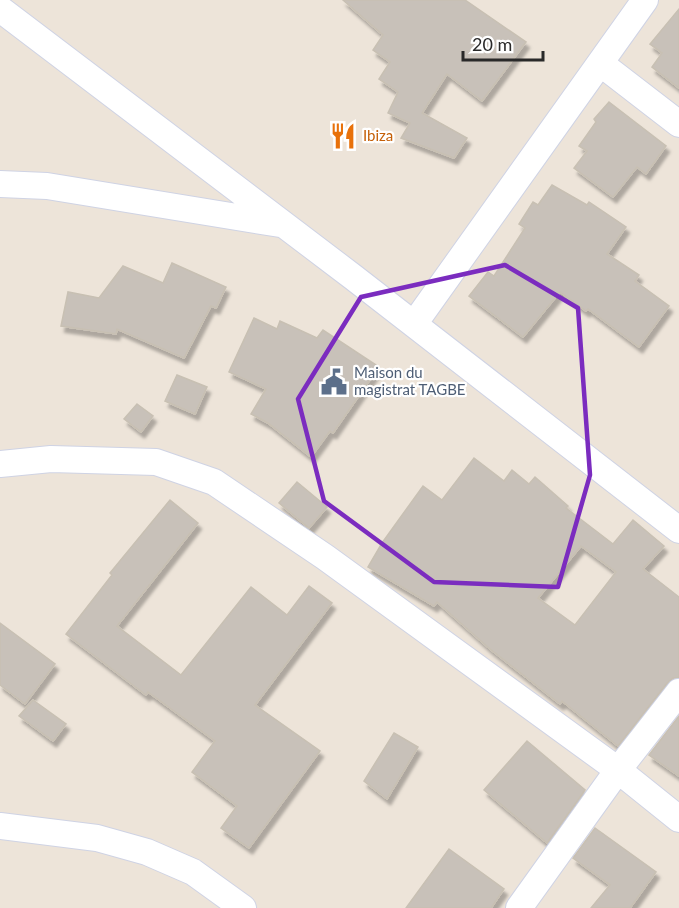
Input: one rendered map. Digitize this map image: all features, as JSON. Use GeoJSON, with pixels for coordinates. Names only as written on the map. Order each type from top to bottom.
{"type":"FeatureCollection","features":[{"type":"Feature","properties":{"kind":"street"},"geometry":{"type":"LineString","coordinates":[[414,324],[645,0]]}},
{"type":"Feature","properties":{"kind":"street"},"geometry":{"type":"LineString","coordinates":[[0,9],[414,324],[679,530]]}},
{"type":"Feature","properties":{"kind":"street"},"geometry":{"type":"LineString","coordinates":[[600,63],[679,124]]}},
{"type":"Feature","properties":{"kind":"street"},"geometry":{"type":"LineString","coordinates":[[0,184],[47,186],[284,225]]}},
{"type":"Feature","properties":{"kind":"street"},"geometry":{"type":"LineString","coordinates":[[0,464],[51,459],[156,462],[214,482],[325,557],[618,770],[679,819]]}},
{"type":"Feature","properties":{"kind":"street"},"geometry":{"type":"LineString","coordinates":[[519,908],[618,770],[679,692]]}},
{"type":"Feature","properties":{"kind":"street"},"geometry":{"type":"LineString","coordinates":[[0,826],[97,838],[147,852],[193,872],[243,908]]}},
{"type":"Feature","properties":{"kind":"highlighted area"},"geometry":{"type":"Polygon","coordinates":[[[505,265],[578,308],[590,475],[558,587],[434,582],[324,501],[298,399],[361,297],[505,265]]]}},
{"type":"Feature","properties":{"kind":"building"},"geometry":{"type":"Polygon","coordinates":[[[343,0],[465,0],[526,42],[482,101],[447,74],[422,113],[467,138],[454,158],[401,138],[410,123],[388,113],[398,92],[379,79],[390,62],[373,50],[383,35],[343,0]]]}},
{"type":"Feature","properties":{"kind":"building"},"geometry":{"type":"Polygon","coordinates":[[[679,9],[679,88],[652,67],[662,53],[650,44],[679,9]]]}},
{"type":"Feature","properties":{"kind":"building"},"geometry":{"type":"Polygon","coordinates":[[[609,102],[666,146],[646,174],[637,167],[613,197],[574,168],[587,151],[579,146],[596,122],[594,119],[609,102]]]}},
{"type":"Feature","properties":{"kind":"building"},"geometry":{"type":"Polygon","coordinates":[[[552,185],[587,205],[589,202],[626,227],[607,254],[639,275],[635,281],[669,306],[639,347],[588,309],[586,311],[560,292],[523,337],[469,296],[488,272],[494,276],[525,228],[519,224],[533,202],[538,205],[552,185]]]}},
{"type":"Feature","properties":{"kind":"building"},"geometry":{"type":"Polygon","coordinates":[[[172,263],[226,287],[216,308],[211,306],[184,358],[117,329],[116,334],[61,326],[68,292],[99,298],[123,266],[163,283],[172,263]]]}},
{"type":"Feature","properties":{"kind":"building"},"geometry":{"type":"Polygon","coordinates":[[[254,318],[277,329],[280,321],[317,338],[323,330],[379,367],[333,433],[330,431],[311,457],[268,423],[251,414],[266,389],[229,372],[254,318]]]}},
{"type":"Feature","properties":{"kind":"building"},"geometry":{"type":"Polygon","coordinates":[[[177,375],[207,387],[195,414],[165,401],[177,375]]]}},
{"type":"Feature","properties":{"kind":"building"},"geometry":{"type":"Polygon","coordinates":[[[137,404],[153,416],[141,432],[124,419],[137,404]]]}},
{"type":"Feature","properties":{"kind":"building"},"geometry":{"type":"Polygon","coordinates":[[[474,458],[504,481],[512,470],[529,484],[535,477],[568,506],[566,508],[613,544],[633,520],[664,546],[643,569],[679,597],[679,677],[667,683],[618,746],[562,701],[560,704],[490,649],[437,602],[434,606],[368,567],[382,543],[423,486],[442,500],[474,458]],[[581,546],[538,598],[575,625],[616,572],[581,546]]]}},
{"type":"Feature","properties":{"kind":"building"},"geometry":{"type":"Polygon","coordinates":[[[297,482],[327,507],[309,528],[279,503],[297,482]]]}},
{"type":"Feature","properties":{"kind":"building"},"geometry":{"type":"Polygon","coordinates":[[[170,500],[198,523],[117,626],[181,675],[251,587],[287,615],[309,586],[332,603],[255,705],[320,751],[249,848],[221,828],[237,806],[192,772],[215,741],[148,692],[146,695],[66,634],[112,575],[110,573],[170,500]]]}},
{"type":"Feature","properties":{"kind":"building"},"geometry":{"type":"Polygon","coordinates":[[[0,623],[55,664],[25,704],[0,685],[0,623]]]}},
{"type":"Feature","properties":{"kind":"building"},"geometry":{"type":"Polygon","coordinates":[[[33,700],[66,724],[53,741],[19,716],[33,700]]]}},
{"type":"Feature","properties":{"kind":"building"},"geometry":{"type":"Polygon","coordinates":[[[679,716],[679,776],[649,755],[679,716]]]}},
{"type":"Feature","properties":{"kind":"building"},"geometry":{"type":"Polygon","coordinates":[[[394,733],[418,747],[387,799],[364,781],[394,733]]]}},
{"type":"Feature","properties":{"kind":"building"},"geometry":{"type":"Polygon","coordinates":[[[527,741],[585,790],[547,843],[484,790],[527,741]]]}},
{"type":"Feature","properties":{"kind":"building"},"geometry":{"type":"Polygon","coordinates":[[[595,828],[656,872],[630,908],[591,908],[610,885],[573,858],[595,828]]]}},
{"type":"Feature","properties":{"kind":"building"},"geometry":{"type":"Polygon","coordinates":[[[449,849],[504,889],[491,908],[406,908],[449,849]]]}},
{"type":"Feature","properties":{"kind":"place","name":"Ibiza"},"geometry":{"type":"Point","coordinates":[343,136]}},
{"type":"Feature","properties":{"kind":"place","name":"Maison du magistrat TAGBE"},"geometry":{"type":"Point","coordinates":[334,382]}}]}
